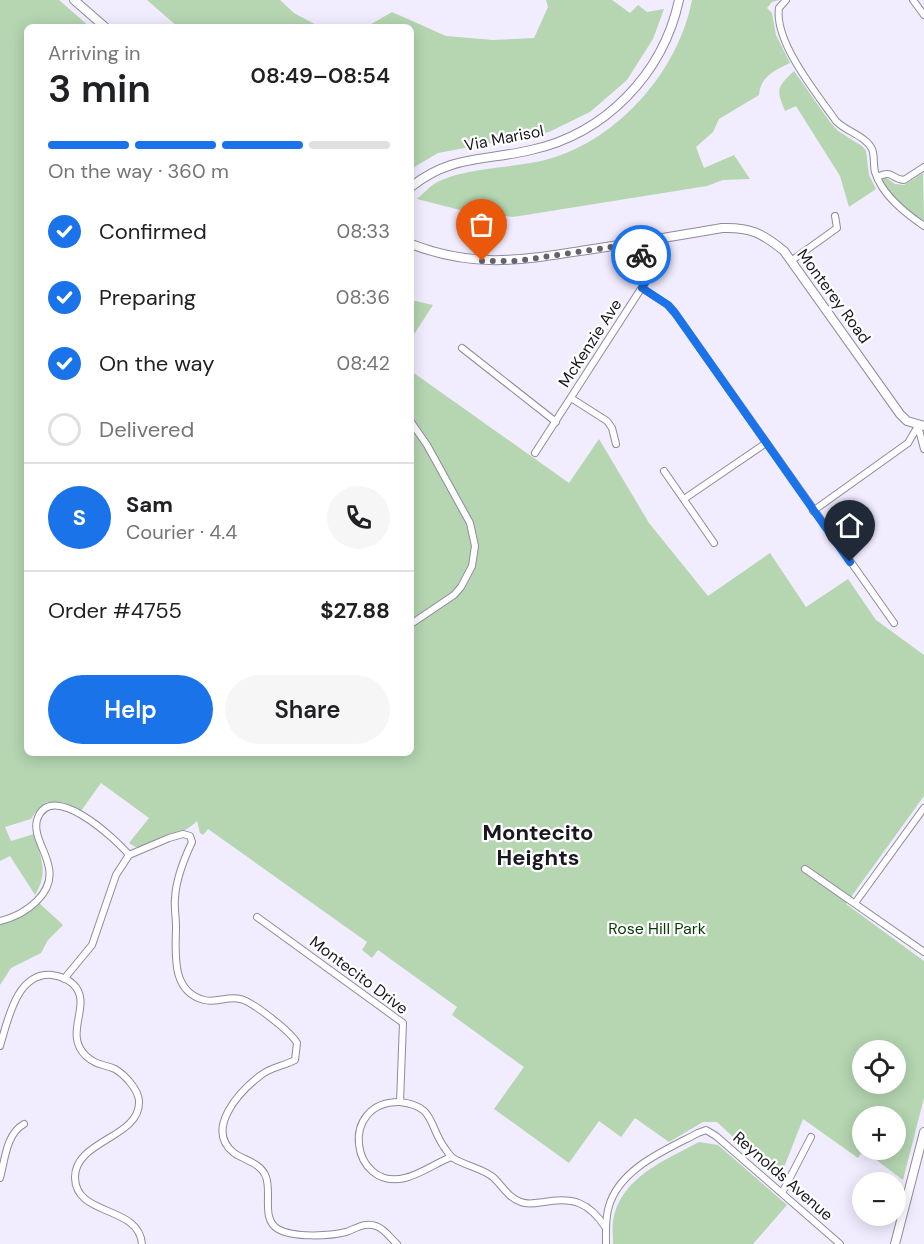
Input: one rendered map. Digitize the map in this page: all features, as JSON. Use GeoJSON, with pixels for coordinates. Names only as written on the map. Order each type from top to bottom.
{"type":"FeatureCollection","features":[{"type":"Feature","properties":{"kind":"street"},"geometry":{"type":"LineString","coordinates":[[74,0],[102,24]]}},
{"type":"Feature","properties":{"kind":"street","name":"Via Marisol"},"geometry":{"type":"LineString","coordinates":[[414,185],[433,171],[450,164],[553,144],[582,132],[602,119],[636,87],[658,57],[669,35],[680,0]]}},
{"type":"Feature","properties":{"kind":"street"},"geometry":{"type":"LineString","coordinates":[[786,0],[779,8],[781,28],[797,64],[836,121],[867,142],[872,148],[877,177],[891,198],[924,226]]}},
{"type":"Feature","properties":{"kind":"street"},"geometry":{"type":"LineString","coordinates":[[913,0],[924,15]]}},
{"type":"Feature","properties":{"kind":"street"},"geometry":{"type":"LineString","coordinates":[[877,177],[891,173],[900,180],[904,180],[924,167]]}},
{"type":"Feature","properties":{"kind":"street"},"geometry":{"type":"LineString","coordinates":[[791,261],[837,228],[835,216]]}},
{"type":"Feature","properties":{"kind":"street","name":"Monterey Road"},"geometry":{"type":"LineString","coordinates":[[414,245],[469,260],[517,261],[722,228],[749,229],[772,241],[791,261],[900,414],[907,421],[921,426]]}},
{"type":"Feature","properties":{"kind":"street","name":"McKenzie Ave"},"geometry":{"type":"LineString","coordinates":[[535,453],[646,281],[638,243]]}},
{"type":"Feature","properties":{"kind":"street"},"geometry":{"type":"LineString","coordinates":[[642,288],[668,305],[675,313],[894,623]]}},
{"type":"Feature","properties":{"kind":"street"},"geometry":{"type":"LineString","coordinates":[[462,348],[556,422]]}},
{"type":"Feature","properties":{"kind":"street"},"geometry":{"type":"LineString","coordinates":[[571,398],[606,421],[612,429],[616,444]]}},
{"type":"Feature","properties":{"kind":"street"},"geometry":{"type":"LineString","coordinates":[[414,426],[427,445],[470,523],[475,546],[472,566],[461,587],[454,595],[414,622]]}},
{"type":"Feature","properties":{"kind":"street"},"geometry":{"type":"LineString","coordinates":[[921,426],[924,449]]}},
{"type":"Feature","properties":{"kind":"street"},"geometry":{"type":"LineString","coordinates":[[813,511],[908,443],[921,426]]}},
{"type":"Feature","properties":{"kind":"street"},"geometry":{"type":"LineString","coordinates":[[684,500],[766,443]]}},
{"type":"Feature","properties":{"kind":"street"},"geometry":{"type":"LineString","coordinates":[[664,471],[714,543]]}},
{"type":"Feature","properties":{"kind":"street"},"geometry":{"type":"LineString","coordinates":[[0,921],[27,909],[38,901],[48,884],[50,868],[39,838],[37,821],[47,807],[63,806],[91,822],[129,855]]}},
{"type":"Feature","properties":{"kind":"street"},"geometry":{"type":"LineString","coordinates":[[855,903],[924,808]]}},
{"type":"Feature","properties":{"kind":"street"},"geometry":{"type":"LineString","coordinates":[[64,979],[92,945],[117,875],[129,855],[170,838],[186,834],[190,836],[192,842],[182,868],[175,899],[178,978],[193,994],[204,1000],[242,999],[284,1028],[297,1043],[295,1060],[262,1074],[237,1098],[224,1117],[223,1138],[234,1153],[255,1163],[265,1174],[269,1188],[268,1211],[272,1224],[285,1232],[324,1235],[345,1232],[369,1224],[384,1231],[397,1244]]}},
{"type":"Feature","properties":{"kind":"street"},"geometry":{"type":"LineString","coordinates":[[805,870],[924,952]]}},
{"type":"Feature","properties":{"kind":"street","name":"Montecito Drive"},"geometry":{"type":"LineString","coordinates":[[257,917],[403,1023],[400,1102]]}},
{"type":"Feature","properties":{"kind":"street"},"geometry":{"type":"LineString","coordinates":[[0,1046],[13,1007],[26,983],[41,975],[57,976],[73,984],[77,991],[80,1018],[75,1029],[79,1047],[92,1061],[114,1069],[128,1080],[138,1095],[139,1102],[135,1116],[128,1125],[84,1156],[76,1170],[77,1187],[86,1199],[132,1223],[141,1235],[142,1244]]}},
{"type":"Feature","properties":{"kind":"street"},"geometry":{"type":"LineString","coordinates":[[452,1157],[405,1178],[384,1176],[372,1170],[360,1157],[359,1129],[367,1115],[378,1106],[387,1102],[415,1104],[423,1109],[430,1118],[439,1140],[452,1157],[493,1178],[505,1192],[520,1202],[529,1204],[575,1201],[595,1212],[606,1228],[606,1244]]}},
{"type":"Feature","properties":{"kind":"street"},"geometry":{"type":"LineString","coordinates":[[0,1178],[7,1146],[13,1135],[24,1124]]}},
{"type":"Feature","properties":{"kind":"street","name":"Reynolds Avenue"},"geometry":{"type":"LineString","coordinates":[[606,1228],[612,1198],[634,1171],[698,1132],[706,1130],[716,1136],[840,1244]]}},
{"type":"Feature","properties":{"kind":"street"},"geometry":{"type":"LineString","coordinates":[[895,1244],[924,1132]]}},
{"type":"Feature","properties":{"kind":"street"},"geometry":{"type":"LineString","coordinates":[[782,1193],[811,1137]]}},
{"type":"Feature","properties":{"kind":"green space","name":"Rose Hill Park"},"geometry":{"type":"Polygon","coordinates":[[[0,0],[59,0],[87,24],[24,24],[24,756],[414,756],[414,373],[569,483],[599,439],[649,523],[708,596],[770,553],[806,607],[848,579],[876,620],[924,655],[924,796],[846,904],[924,961],[924,1098],[905,1172],[892,1172],[876,1160],[906,1160],[906,1106],[852,1106],[852,1154],[803,1119],[779,1180],[717,1122],[703,1122],[669,1142],[635,1118],[621,1137],[599,1121],[569,1163],[494,1109],[524,1067],[452,1015],[457,1007],[378,950],[372,958],[362,950],[367,942],[208,829],[203,835],[200,833],[197,821],[177,834],[137,848],[129,843],[149,818],[101,783],[81,811],[63,802],[47,802],[31,819],[5,827],[11,841],[34,834],[43,872],[35,895],[10,856],[0,861],[0,0]]]}},
{"type":"Feature","properties":{"kind":"green space"},"geometry":{"type":"Polygon","coordinates":[[[147,0],[280,0],[294,13],[314,24],[175,24],[147,0]]]}},
{"type":"Feature","properties":{"kind":"green space"},"geometry":{"type":"Polygon","coordinates":[[[546,0],[612,0],[630,13],[638,5],[647,12],[664,9],[653,39],[627,80],[590,112],[549,132],[438,153],[414,167],[414,24],[371,24],[392,12],[446,36],[493,40],[534,38],[548,7],[546,0]]]}},
{"type":"Feature","properties":{"kind":"green space"},"geometry":{"type":"Polygon","coordinates":[[[692,0],[779,0],[772,2],[767,8],[772,13],[776,35],[790,63],[774,71],[765,79],[759,95],[719,119],[713,132],[696,147],[704,168],[734,155],[750,179],[723,180],[707,186],[513,217],[460,210],[417,199],[434,184],[457,175],[541,161],[568,152],[594,139],[618,122],[658,79],[685,27],[692,0]]]}},
{"type":"Feature","properties":{"kind":"green space"},"geometry":{"type":"Polygon","coordinates":[[[794,71],[838,131],[866,151],[869,175],[876,189],[849,207],[840,176],[796,106],[785,111],[779,93],[781,85],[794,71]]]}},
{"type":"Feature","properties":{"kind":"green space"},"geometry":{"type":"Polygon","coordinates":[[[923,173],[924,220],[922,222],[882,184],[882,180],[885,177],[895,184],[904,185],[923,173]]]}},
{"type":"Feature","properties":{"kind":"green space"},"geometry":{"type":"Polygon","coordinates":[[[414,301],[433,305],[414,334],[414,301]]]}},
{"type":"Feature","properties":{"kind":"green space"},"geometry":{"type":"Polygon","coordinates":[[[38,902],[63,925],[48,940],[41,953],[11,968],[0,985],[0,924],[21,916],[38,902]]]}},
{"type":"Feature","properties":{"kind":"green space"},"geometry":{"type":"Polygon","coordinates":[[[699,1142],[718,1145],[787,1205],[753,1244],[613,1244],[613,1221],[617,1206],[635,1181],[659,1163],[699,1142]]]}},
{"type":"Feature","properties":{"kind":"way so far"},"geometry":{"type":"LineString","coordinates":[[482,261],[517,261],[638,243],[641,255]]}},
{"type":"Feature","properties":{"kind":"district","name":"Montecito Heights"},"geometry":{"type":"Point","coordinates":[538,844]}},
{"type":"Feature","properties":{"kind":"route"},"geometry":{"type":"LineString","coordinates":[[641,255],[646,281],[642,288],[668,305],[675,313],[850,562]]}}]}
